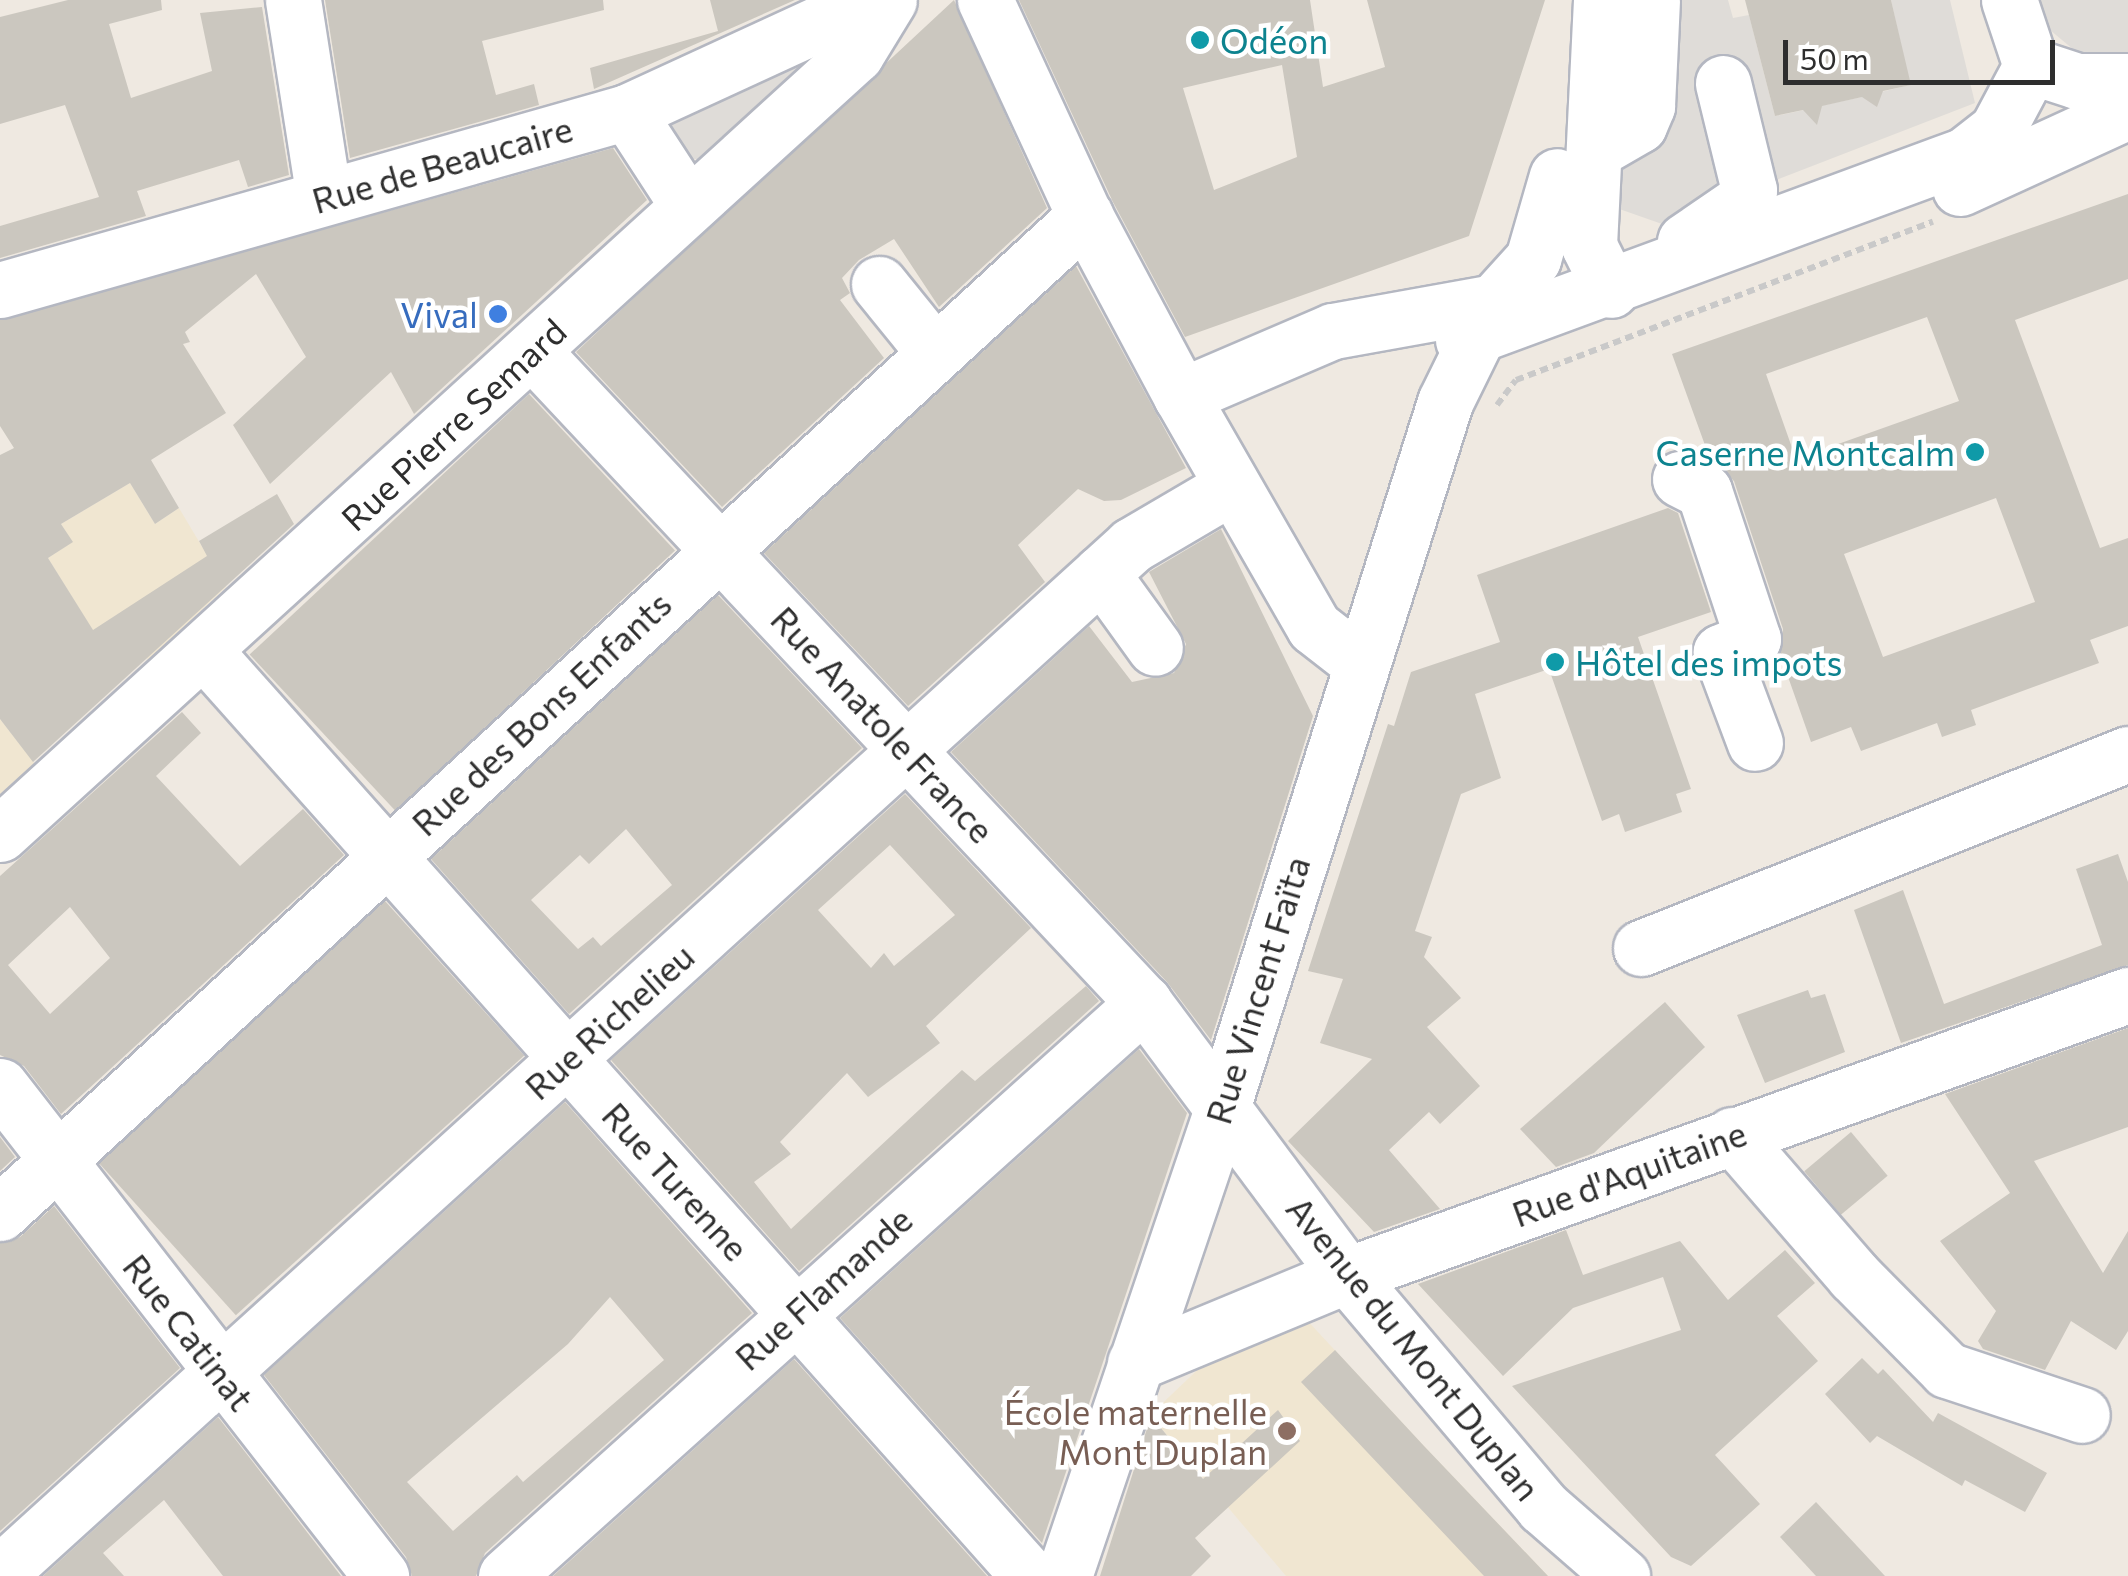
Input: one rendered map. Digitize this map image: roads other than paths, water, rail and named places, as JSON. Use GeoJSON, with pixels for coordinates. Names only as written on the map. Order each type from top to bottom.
{"type":"FeatureCollection","features":[{"type":"Feature","properties":{"kind":"street"},"geometry":{"type":"LineString","coordinates":[[293,0],[324,197]]}},
{"type":"Feature","properties":{"kind":"street","name":"Rue de Beaucaire"},"geometry":{"type":"LineString","coordinates":[[0,290],[627,112],[870,0]]}},
{"type":"Feature","properties":{"kind":"street","name":"Rue Pierre Semard"},"geometry":{"type":"LineString","coordinates":[[0,834],[856,54],[889,0]]}},
{"type":"Feature","properties":{"kind":"street"},"geometry":{"type":"LineString","coordinates":[[985,0],[1085,216],[1231,487],[1314,627],[1360,662]]}},
{"type":"Feature","properties":{"kind":"street"},"geometry":{"type":"LineString","coordinates":[[1575,164],[1621,141],[1639,125],[1647,106],[1652,0]]}},
{"type":"Feature","properties":{"kind":"street"},"geometry":{"type":"LineString","coordinates":[[1181,396],[1333,332],[1452,326],[1611,290],[1669,295],[1970,184],[2008,144],[2031,66],[2009,0]]}},
{"type":"Feature","properties":{"kind":"street"},"geometry":{"type":"LineString","coordinates":[[1444,402],[1452,326],[1533,259],[1575,164],[1600,16]]}},
{"type":"Feature","properties":{"kind":"street"},"geometry":{"type":"LineString","coordinates":[[2031,66],[2077,81],[2128,80]]}},
{"type":"Feature","properties":{"kind":"street"},"geometry":{"type":"LineString","coordinates":[[1444,402],[1594,318],[1611,290],[1742,202],[1749,186],[1723,84]]}},
{"type":"Feature","properties":{"kind":"street"},"geometry":{"type":"LineString","coordinates":[[1817,173],[2008,144],[2128,111]]}},
{"type":"Feature","properties":{"kind":"street"},"geometry":{"type":"LineString","coordinates":[[627,112],[688,204]]}},
{"type":"Feature","properties":{"kind":"street"},"geometry":{"type":"LineString","coordinates":[[1575,164],[1589,246],[1611,290]]}},
{"type":"Feature","properties":{"kind":"street","name":"Rue des Bons Enfants"},"geometry":{"type":"LineString","coordinates":[[0,1213],[720,546],[1085,216]]}},
{"type":"Feature","properties":{"kind":"street"},"geometry":{"type":"LineString","coordinates":[[879,284],[934,352]]}},
{"type":"Feature","properties":{"kind":"street","name":"Rue Anatole France"},"geometry":{"type":"LineString","coordinates":[[533,352],[720,546],[906,752],[1144,1003],[1223,1105]]}},
{"type":"Feature","properties":{"kind":"street","name":"Rue Vincent Faïta"},"geometry":{"type":"LineString","coordinates":[[1037,1576],[1135,1363],[1223,1105],[1444,402]]}},
{"type":"Feature","properties":{"kind":"street"},"geometry":{"type":"LineString","coordinates":[[1680,479],[1704,491],[1752,639],[1721,652],[1754,743]]}},
{"type":"Feature","properties":{"kind":"street","name":"Rue Richelieu"},"geometry":{"type":"LineString","coordinates":[[0,1572],[1132,545],[1231,487]]}},
{"type":"Feature","properties":{"kind":"street"},"geometry":{"type":"LineString","coordinates":[[1101,573],[1155,648]]}},
{"type":"Feature","properties":{"kind":"street","name":"Rue Turenne"},"geometry":{"type":"LineString","coordinates":[[204,651],[793,1314],[1037,1576]]}},
{"type":"Feature","properties":{"kind":"street"},"geometry":{"type":"LineString","coordinates":[[1641,948],[2128,754]]}},
{"type":"Feature","properties":{"kind":"street","name":"Rue d'Aquitaine"},"geometry":{"type":"LineString","coordinates":[[1135,1363],[1347,1276],[2128,995]]}},
{"type":"Feature","properties":{"kind":"street","name":"Rue Flamande"},"geometry":{"type":"LineString","coordinates":[[506,1576],[793,1314],[1144,1003]]}},
{"type":"Feature","properties":{"kind":"street","name":"Rue Catinat"},"geometry":{"type":"LineString","coordinates":[[0,1086],[381,1576]]}},
{"type":"Feature","properties":{"kind":"street","name":"Avenue du Mont Duplan"},"geometry":{"type":"LineString","coordinates":[[1223,1105],[1347,1276],[1542,1507],[1622,1576]]}},
{"type":"Feature","properties":{"kind":"street"},"geometry":{"type":"LineString","coordinates":[[1732,1135],[1854,1276],[1947,1370],[2082,1415]]}},
{"type":"Feature","properties":{"kind":"place","name":"Odéon"},"geometry":{"type":"Point","coordinates":[1200,40]}},
{"type":"Feature","properties":{"kind":"place","name":"Vival"},"geometry":{"type":"Point","coordinates":[498,314]}},
{"type":"Feature","properties":{"kind":"place","name":"Caserne Montcalm"},"geometry":{"type":"Point","coordinates":[1975,452]}},
{"type":"Feature","properties":{"kind":"place","name":"Hôtel des impots"},"geometry":{"type":"Point","coordinates":[1555,662]}},
{"type":"Feature","properties":{"kind":"place","name":"École maternelle Mont Duplan"},"geometry":{"type":"Point","coordinates":[1287,1431]}}]}
